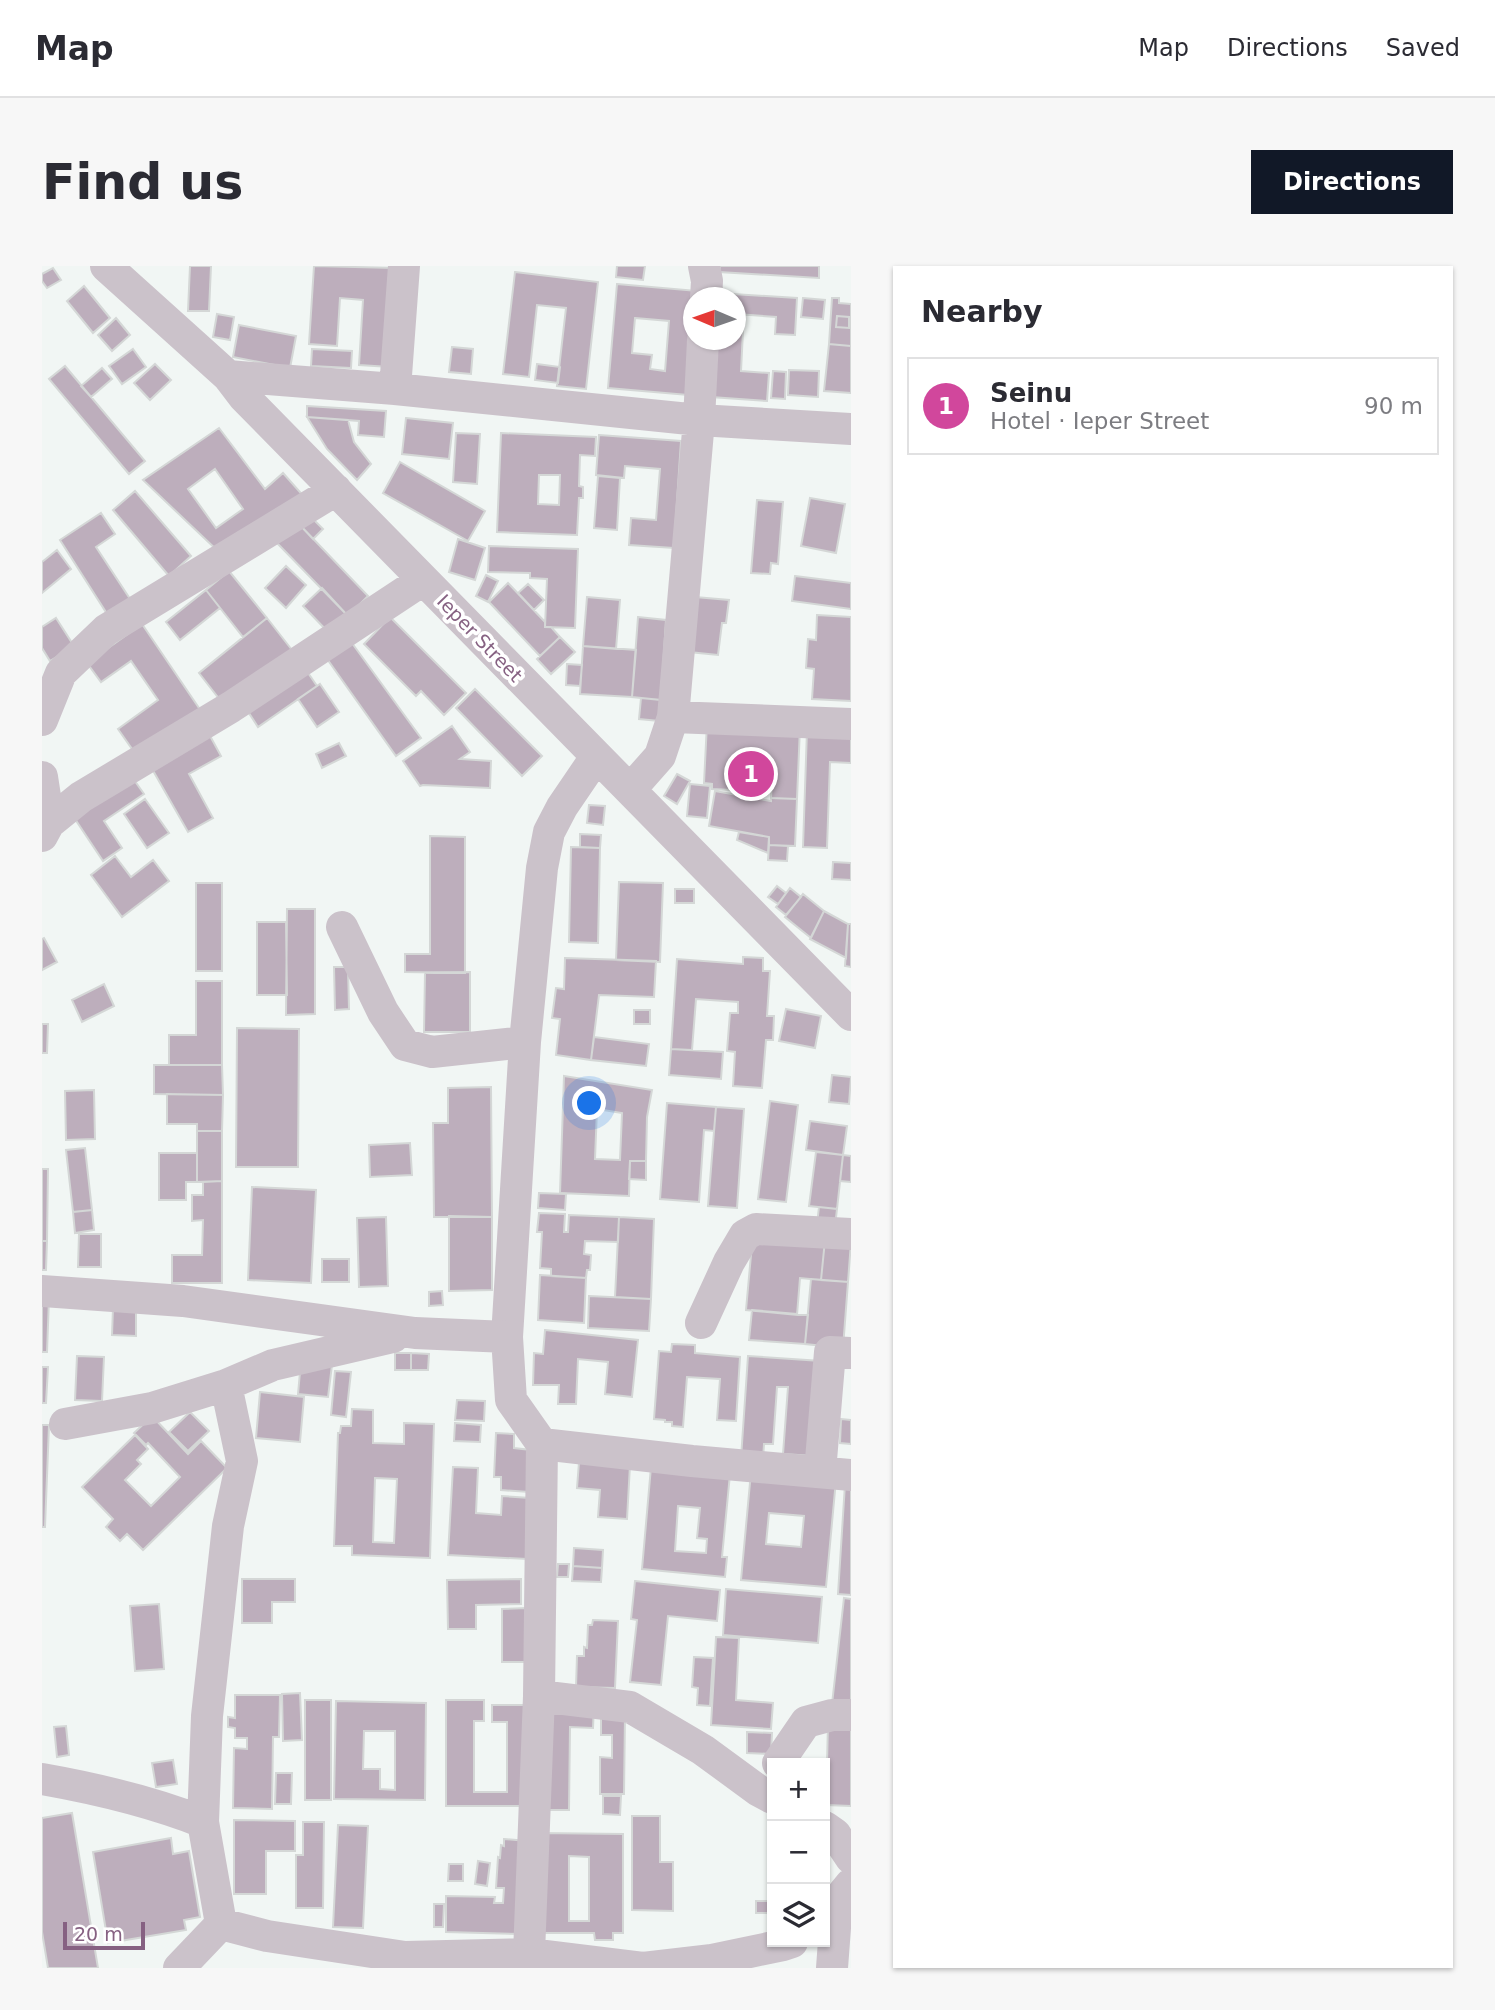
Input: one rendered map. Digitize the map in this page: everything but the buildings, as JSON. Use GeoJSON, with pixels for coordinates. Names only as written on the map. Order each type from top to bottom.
{"type":"FeatureCollection","features":[{"type":"Feature","properties":{"kind":"street","name":"Ieper Street"},"geometry":{"type":"LineString","coordinates":[[106,266],[228,376],[244,397],[851,1015]]}},
{"type":"Feature","properties":{"kind":"street"},"geometry":{"type":"LineString","coordinates":[[395,388],[404,266]]}},
{"type":"Feature","properties":{"kind":"street"},"geometry":{"type":"LineString","coordinates":[[704,266],[707,287]]}},
{"type":"Feature","properties":{"kind":"street"},"geometry":{"type":"LineString","coordinates":[[630,790],[660,756],[673,717],[699,420],[702,350]]}},
{"type":"Feature","properties":{"kind":"street"},"geometry":{"type":"LineString","coordinates":[[228,376],[395,388],[699,420],[851,429]]}},
{"type":"Feature","properties":{"kind":"street"},"geometry":{"type":"LineString","coordinates":[[42,720],[61,673],[107,630],[335,490]]}},
{"type":"Feature","properties":{"kind":"street"},"geometry":{"type":"LineString","coordinates":[[46,830],[81,797],[231,707],[423,580]]}},
{"type":"Feature","properties":{"kind":"street"},"geometry":{"type":"LineString","coordinates":[[673,717],[851,724]]}},
{"type":"Feature","properties":{"kind":"street"},"geometry":{"type":"LineString","coordinates":[[529,1954],[539,1696],[542,1444],[511,1400],[507,1337],[525,1042],[542,868],[549,832],[562,807],[596,757]]}},
{"type":"Feature","properties":{"kind":"street"},"geometry":{"type":"LineString","coordinates":[[42,777],[46,830]]}},
{"type":"Feature","properties":{"kind":"street"},"geometry":{"type":"LineString","coordinates":[[342,928],[383,1012],[405,1045],[432,1052],[525,1042]]}},
{"type":"Feature","properties":{"kind":"street"},"geometry":{"type":"LineString","coordinates":[[701,1323],[729,1262],[745,1235],[756,1228],[851,1234]]}},
{"type":"Feature","properties":{"kind":"street"},"geometry":{"type":"LineString","coordinates":[[42,1291],[183,1301],[415,1333],[507,1337]]}},
{"type":"Feature","properties":{"kind":"street"},"geometry":{"type":"LineString","coordinates":[[65,1424],[152,1408],[226,1385],[273,1365],[415,1333]]}},
{"type":"Feature","properties":{"kind":"street"},"geometry":{"type":"LineString","coordinates":[[820,1472],[830,1352],[851,1353]]}},
{"type":"Feature","properties":{"kind":"street"},"geometry":{"type":"LineString","coordinates":[[221,1924],[203,1822],[207,1716],[228,1526],[242,1461],[226,1385]]}},
{"type":"Feature","properties":{"kind":"street"},"geometry":{"type":"LineString","coordinates":[[542,1444],[851,1475]]}},
{"type":"Feature","properties":{"kind":"street"},"geometry":{"type":"LineString","coordinates":[[539,1696],[630,1707],[767,1785]]}},
{"type":"Feature","properties":{"kind":"street"},"geometry":{"type":"LineString","coordinates":[[781,1758],[806,1722],[832,1715],[851,1715]]}},
{"type":"Feature","properties":{"kind":"street"},"geometry":{"type":"LineString","coordinates":[[42,1779],[72,1784],[203,1822]]}},
{"type":"Feature","properties":{"kind":"street"},"geometry":{"type":"LineString","coordinates":[[830,1831],[835,1834],[851,1858]]}},
{"type":"Feature","properties":{"kind":"street"},"geometry":{"type":"LineString","coordinates":[[830,1925],[837,1901],[851,1884]]}},
{"type":"Feature","properties":{"kind":"street"},"geometry":{"type":"LineString","coordinates":[[221,1924],[267,1936],[405,1956],[529,1954],[643,1968],[712,1960],[774,1947]]}},
{"type":"Feature","properties":{"kind":"street"},"geometry":{"type":"LineString","coordinates":[[179,1968],[221,1924]]}},
{"type":"Feature","properties":{"kind":"street"},"geometry":{"type":"LineString","coordinates":[[830,1941],[832,1968]]}},
{"type":"Feature","properties":{"kind":"place","name":"Seinu"},"geometry":{"type":"Point","coordinates":[751,774]}}]}
